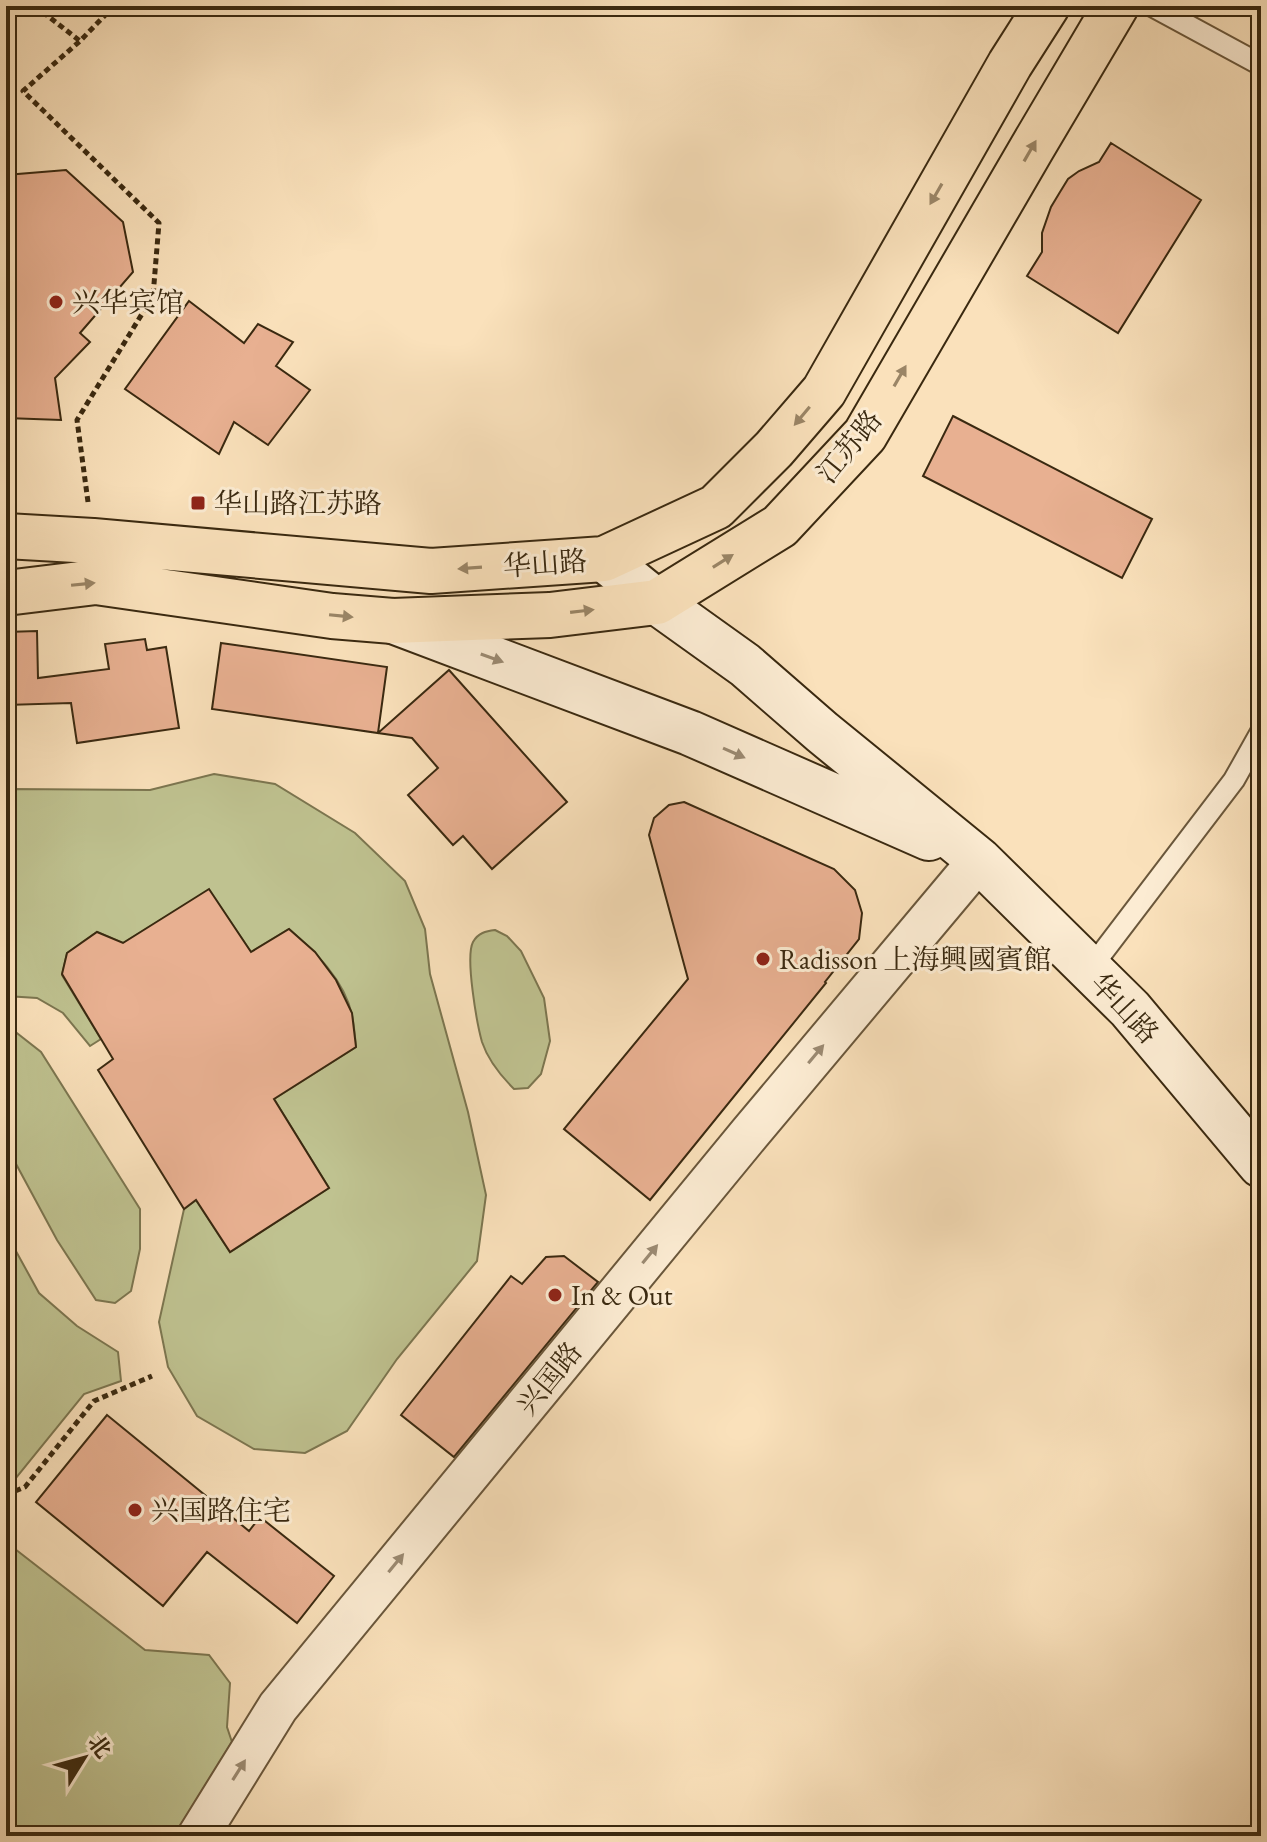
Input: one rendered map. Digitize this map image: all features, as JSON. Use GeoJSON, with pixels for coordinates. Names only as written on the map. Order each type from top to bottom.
{"type":"FeatureCollection","features":[{"type":"Feature","properties":{"kind":"main road","name":"江苏路"},"geometry":{"type":"LineString","coordinates":[[604,559],[716,507],[774,449],[824,391],[1010,64],[1047,6]]}},
{"type":"Feature","properties":{"kind":"main road","name":"江苏路"},"geometry":{"type":"LineString","coordinates":[[393,621],[550,615],[657,602],[780,526],[865,435],[1116,6]]}},
{"type":"Feature","properties":{"kind":"main road","name":"华山路"},"geometry":{"type":"LineString","coordinates":[[6,536],[431,571],[604,559],[657,602],[745,665],[979,860],[1130,1009],[1261,1165]]}},
{"type":"Feature","properties":{"kind":"main road","name":"华山路"},"geometry":{"type":"LineString","coordinates":[[6,593],[96,582],[332,616],[393,621],[690,733],[979,860]]}},
{"type":"Feature","properties":{"kind":"street","name":"兴国路"},"geometry":{"type":"LineString","coordinates":[[198,1836],[278,1707],[979,860]]}},
{"type":"Feature","properties":{"kind":"lane"},"geometry":{"type":"LineString","coordinates":[[1152,6],[1261,65]]}},
{"type":"Feature","properties":{"kind":"lane"},"geometry":{"type":"LineString","coordinates":[[1090,969],[1234,780],[1261,732]]}},
{"type":"Feature","properties":{"kind":"path"},"geometry":{"type":"LineString","coordinates":[[35,6],[80,41]]}},
{"type":"Feature","properties":{"kind":"path"},"geometry":{"type":"LineString","coordinates":[[93,541],[77,420],[153,296],[159,223],[23,91],[114,6]]}},
{"type":"Feature","properties":{"kind":"path"},"geometry":{"type":"LineString","coordinates":[[6,1493],[25,1487],[94,1401],[152,1376]]}},
{"type":"Feature","properties":{"kind":"green space"},"geometry":{"type":"Polygon","coordinates":[[[214,774],[275,784],[355,833],[405,881],[425,929],[430,974],[468,1112],[486,1195],[477,1261],[397,1359],[347,1431],[305,1453],[254,1449],[197,1416],[168,1367],[159,1322],[184,1209],[196,1200],[230,1252],[329,1188],[274,1099],[356,1047],[352,1015],[335,978],[289,929],[251,952],[209,890],[123,943],[97,932],[67,953],[62,975],[101,1039],[90,1046],[63,1013],[37,998],[6,996],[6,792],[11,789],[150,790],[214,774]]]}},
{"type":"Feature","properties":{"kind":"green space"},"geometry":{"type":"Polygon","coordinates":[[[495,930],[507,936],[521,951],[544,998],[550,1041],[541,1074],[528,1088],[514,1089],[504,1079],[488,1055],[480,1033],[473,991],[471,950],[477,936],[495,930]]]}},
{"type":"Feature","properties":{"kind":"green space"},"geometry":{"type":"Polygon","coordinates":[[[6,1030],[13,1030],[41,1052],[140,1209],[140,1249],[131,1291],[115,1303],[96,1300],[57,1240],[16,1164],[6,1155],[6,1030]]]}},
{"type":"Feature","properties":{"kind":"green space"},"geometry":{"type":"Polygon","coordinates":[[[6,1233],[39,1293],[77,1326],[118,1352],[121,1381],[84,1394],[16,1478],[6,1476],[6,1233]]]}},
{"type":"Feature","properties":{"kind":"green space"},"geometry":{"type":"Polygon","coordinates":[[[6,1542],[145,1650],[209,1655],[230,1683],[227,1727],[232,1742],[174,1836],[6,1836],[6,1542]]]}},
{"type":"Feature","properties":{"kind":"building"},"geometry":{"type":"Polygon","coordinates":[[[1111,143],[1201,200],[1118,333],[1027,276],[1042,252],[1042,233],[1051,207],[1068,179],[1099,162],[1111,143]]]}},
{"type":"Feature","properties":{"kind":"building","name":"兴华宾馆"},"geometry":{"type":"Polygon","coordinates":[[[66,170],[123,222],[133,272],[80,333],[90,342],[55,378],[61,420],[6,418],[6,175],[66,170]]]}},
{"type":"Feature","properties":{"kind":"building"},"geometry":{"type":"Polygon","coordinates":[[[189,301],[244,343],[258,324],[293,342],[276,366],[310,390],[268,445],[234,422],[219,454],[125,389],[189,301]]]}},
{"type":"Feature","properties":{"kind":"building"},"geometry":{"type":"Polygon","coordinates":[[[953,416],[1152,519],[1122,578],[923,476],[953,416]]]}},
{"type":"Feature","properties":{"kind":"building"},"geometry":{"type":"Polygon","coordinates":[[[37,631],[38,678],[109,669],[105,644],[145,639],[147,650],[166,647],[179,728],[77,743],[71,703],[6,705],[6,632],[37,631]]]}},
{"type":"Feature","properties":{"kind":"building"},"geometry":{"type":"Polygon","coordinates":[[[221,643],[387,667],[378,733],[212,709],[221,643]]]}},
{"type":"Feature","properties":{"kind":"building"},"geometry":{"type":"Polygon","coordinates":[[[449,670],[567,802],[492,869],[463,836],[453,845],[408,795],[438,768],[412,738],[378,733],[449,670]]]}},
{"type":"Feature","properties":{"kind":"building","name":"Radisson 上海興國賓館"},"geometry":{"type":"Polygon","coordinates":[[[684,802],[834,869],[855,890],[862,913],[859,939],[650,1200],[564,1129],[688,979],[649,835],[654,818],[669,805],[684,802]]]}},
{"type":"Feature","properties":{"kind":"building"},"geometry":{"type":"Polygon","coordinates":[[[209,889],[251,952],[289,929],[315,952],[336,980],[352,1013],[356,1047],[274,1099],[329,1188],[230,1252],[196,1200],[184,1209],[98,1070],[113,1059],[62,974],[67,953],[97,932],[123,943],[209,889]]]}},
{"type":"Feature","properties":{"kind":"building"},"geometry":{"type":"Polygon","coordinates":[[[564,1256],[598,1282],[454,1457],[401,1415],[511,1276],[522,1284],[546,1257],[564,1256]]]}},
{"type":"Feature","properties":{"kind":"building","name":"兴国路住宅"},"geometry":{"type":"Polygon","coordinates":[[[107,1415],[249,1531],[260,1517],[334,1576],[297,1623],[207,1552],[163,1606],[36,1502],[107,1415]]]}},
{"type":"Feature","properties":{"kind":"place","name":"兴华宾馆"},"geometry":{"type":"Point","coordinates":[56,302]}},
{"type":"Feature","properties":{"kind":"place","name":"华山路江苏路"},"geometry":{"type":"Point","coordinates":[198,503]}},
{"type":"Feature","properties":{"kind":"place","name":"Radisson 上海興國賓館"},"geometry":{"type":"Point","coordinates":[763,959]}},
{"type":"Feature","properties":{"kind":"place","name":"In & Out"},"geometry":{"type":"Point","coordinates":[555,1295]}},
{"type":"Feature","properties":{"kind":"place","name":"兴国路住宅"},"geometry":{"type":"Point","coordinates":[135,1510]}}]}
